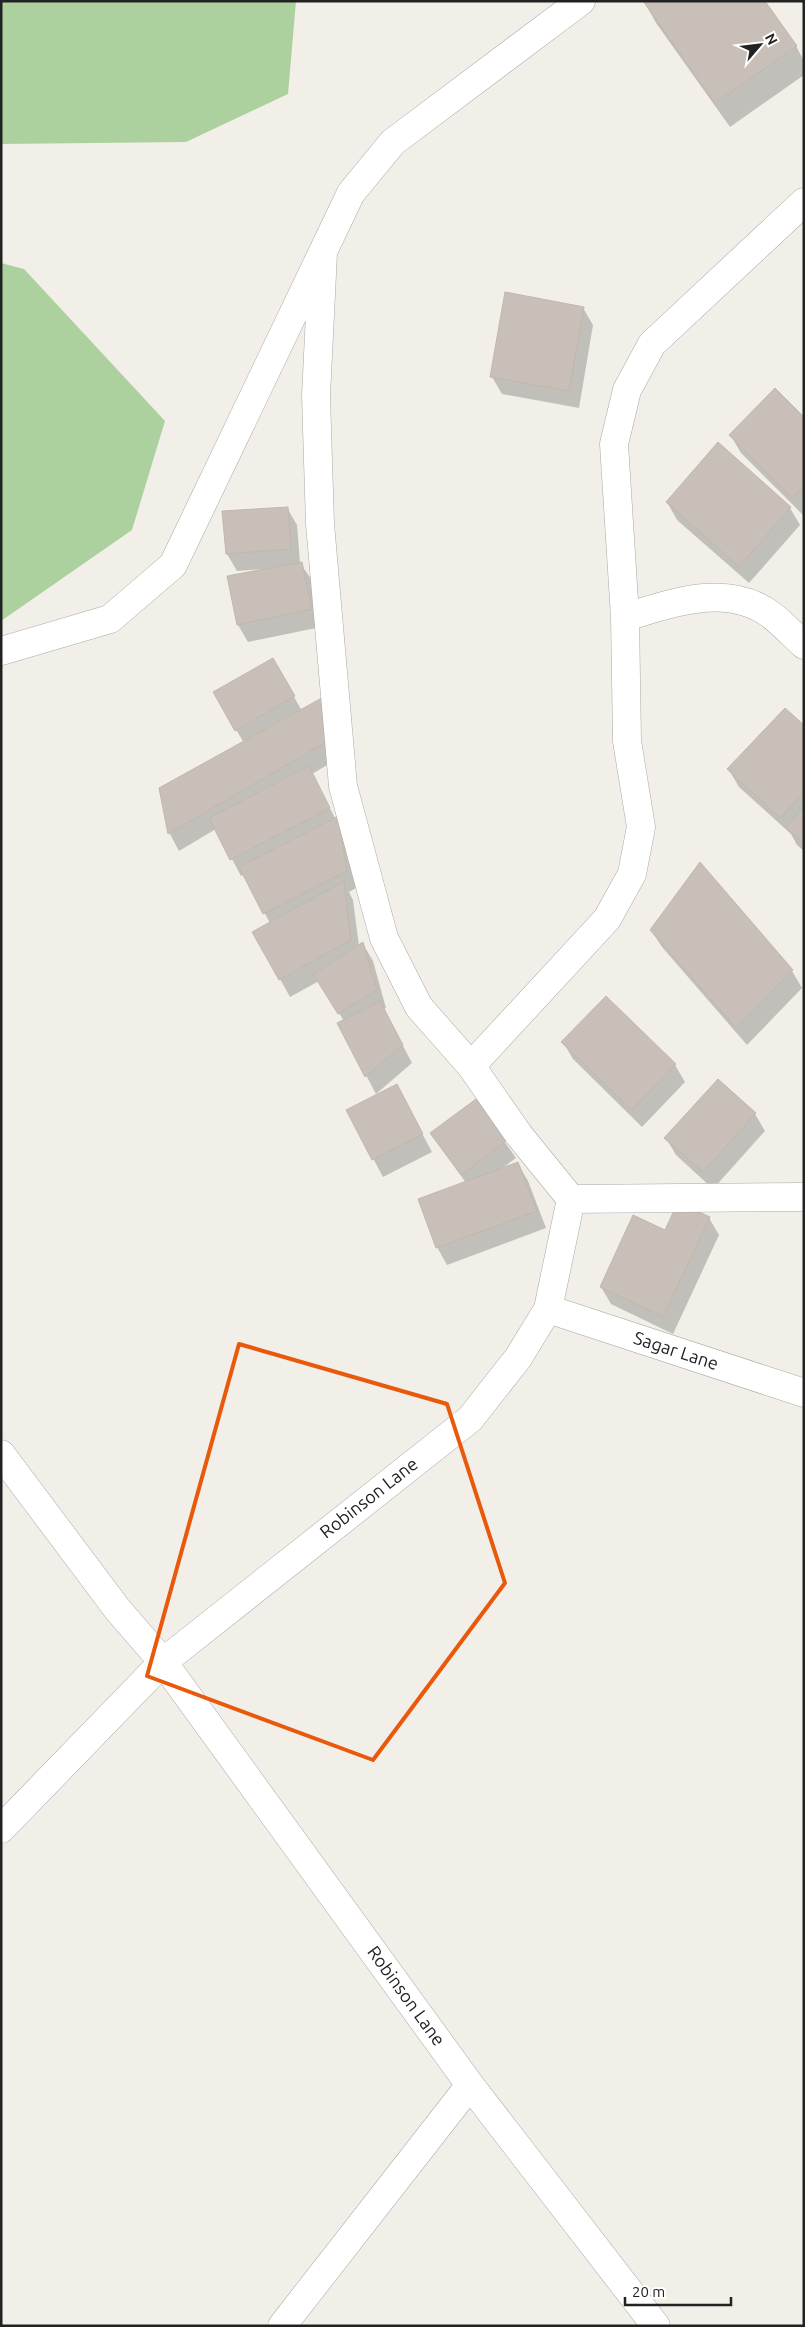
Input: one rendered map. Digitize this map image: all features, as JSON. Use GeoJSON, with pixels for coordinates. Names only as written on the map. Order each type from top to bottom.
{"type":"FeatureCollection","features":[{"type":"Feature","properties":{"kind":"street"},"geometry":{"type":"LineString","coordinates":[[1,651],[110,619],[173,565],[351,192],[393,142],[581,1]]}},
{"type":"Feature","properties":{"kind":"street"},"geometry":{"type":"LineString","coordinates":[[471,1066],[607,919],[632,874],[641,827],[627,741],[625,618],[614,444],[627,390],[652,344],[801,209]]}},
{"type":"Feature","properties":{"kind":"street"},"geometry":{"type":"LineString","coordinates":[[323,253],[316,396],[320,524],[343,786],[384,938],[419,1007],[471,1066],[519,1135],[571,1200],[804,1197]]}},
{"type":"Feature","properties":{"kind":"street"},"geometry":{"type":"LineString","coordinates":[[625,618],[683,600],[724,596],[748,602],[769,614],[804,645]]}},
{"type":"Feature","properties":{"kind":"street","name":"Robinson Lane"},"geometry":{"type":"LineString","coordinates":[[162,1662],[470,1419],[518,1358],[548,1309],[571,1200]]}},
{"type":"Feature","properties":{"kind":"street","name":"Sagar Lane"},"geometry":{"type":"LineString","coordinates":[[548,1309],[804,1393]]}},
{"type":"Feature","properties":{"kind":"street","name":"Robinson Lane"},"geometry":{"type":"LineString","coordinates":[[1,1454],[118,1610],[162,1662],[470,2085],[656,2326]]}},
{"type":"Feature","properties":{"kind":"street"},"geometry":{"type":"LineString","coordinates":[[1,1829],[162,1662]]}},
{"type":"Feature","properties":{"kind":"street"},"geometry":{"type":"LineString","coordinates":[[282,2326],[470,2085]]}},
{"type":"Feature","properties":{"kind":"highlighted area"},"geometry":{"type":"Polygon","coordinates":[[[239,1344],[447,1404],[505,1583],[373,1760],[147,1676],[239,1344]]]}},
{"type":"Feature","properties":{"kind":"green space"},"geometry":{"type":"Polygon","coordinates":[[[1,1],[296,1],[288,94],[186,142],[1,144],[1,1]]]}},
{"type":"Feature","properties":{"kind":"green space"},"geometry":{"type":"Polygon","coordinates":[[[1,263],[24,269],[165,421],[132,530],[1,621],[1,263]]]}},
{"type":"Feature","properties":{"kind":"building"},"geometry":{"type":"Polygon","coordinates":[[[643,1],[765,1],[797,46],[715,103],[643,1]]]}},
{"type":"Feature","properties":{"kind":"building"},"geometry":{"type":"Polygon","coordinates":[[[505,292],[584,307],[569,391],[490,377],[505,292]]]}},
{"type":"Feature","properties":{"kind":"building"},"geometry":{"type":"Polygon","coordinates":[[[775,388],[804,417],[804,487],[792,498],[729,435],[775,388]]]}},
{"type":"Feature","properties":{"kind":"building"},"geometry":{"type":"Polygon","coordinates":[[[718,442],[791,507],[739,567],[666,502],[718,442]]]}},
{"type":"Feature","properties":{"kind":"building"},"geometry":{"type":"Polygon","coordinates":[[[288,507],[291,549],[226,554],[222,511],[288,507]]]}},
{"type":"Feature","properties":{"kind":"building"},"geometry":{"type":"Polygon","coordinates":[[[302,562],[312,609],[237,625],[227,576],[302,562]]]}},
{"type":"Feature","properties":{"kind":"building"},"geometry":{"type":"Polygon","coordinates":[[[273,658],[295,696],[235,731],[213,692],[273,658]]]}},
{"type":"Feature","properties":{"kind":"building"},"geometry":{"type":"Polygon","coordinates":[[[329,694],[335,737],[168,834],[159,788],[329,694]]]}},
{"type":"Feature","properties":{"kind":"building"},"geometry":{"type":"Polygon","coordinates":[[[785,708],[804,725],[804,793],[780,818],[727,769],[785,708]]]}},
{"type":"Feature","properties":{"kind":"building"},"geometry":{"type":"Polygon","coordinates":[[[309,766],[330,808],[230,860],[209,818],[309,766]]]}},
{"type":"Feature","properties":{"kind":"building"},"geometry":{"type":"Polygon","coordinates":[[[804,806],[804,843],[786,828],[804,806]]]}},
{"type":"Feature","properties":{"kind":"building"},"geometry":{"type":"Polygon","coordinates":[[[338,816],[347,871],[263,914],[239,867],[338,816]]]}},
{"type":"Feature","properties":{"kind":"building"},"geometry":{"type":"Polygon","coordinates":[[[700,862],[793,970],[736,1028],[650,930],[700,862]]]}},
{"type":"Feature","properties":{"kind":"building"},"geometry":{"type":"Polygon","coordinates":[[[344,881],[351,940],[279,980],[252,932],[344,881]]]}},
{"type":"Feature","properties":{"kind":"building"},"geometry":{"type":"Polygon","coordinates":[[[363,942],[377,990],[338,1014],[313,974],[363,942]]]}},
{"type":"Feature","properties":{"kind":"building"},"geometry":{"type":"Polygon","coordinates":[[[606,996],[676,1064],[632,1110],[561,1042],[606,996]]]}},
{"type":"Feature","properties":{"kind":"building"},"geometry":{"type":"Polygon","coordinates":[[[380,1001],[403,1045],[365,1077],[337,1023],[380,1001]]]}},
{"type":"Feature","properties":{"kind":"building"},"geometry":{"type":"Polygon","coordinates":[[[718,1079],[756,1113],[703,1172],[664,1138],[718,1079]]]}},
{"type":"Feature","properties":{"kind":"building"},"geometry":{"type":"Polygon","coordinates":[[[397,1084],[423,1134],[372,1160],[346,1110],[397,1084]]]}},
{"type":"Feature","properties":{"kind":"building"},"geometry":{"type":"Polygon","coordinates":[[[476,1099],[507,1140],[461,1175],[430,1133],[476,1099]]]}},
{"type":"Feature","properties":{"kind":"building"},"geometry":{"type":"Polygon","coordinates":[[[518,1162],[537,1211],[436,1248],[418,1199],[518,1162]]]}},
{"type":"Feature","properties":{"kind":"building"},"geometry":{"type":"Polygon","coordinates":[[[678,1202],[710,1217],[663,1317],[600,1287],[633,1215],[665,1230],[678,1202]]]}}]}
